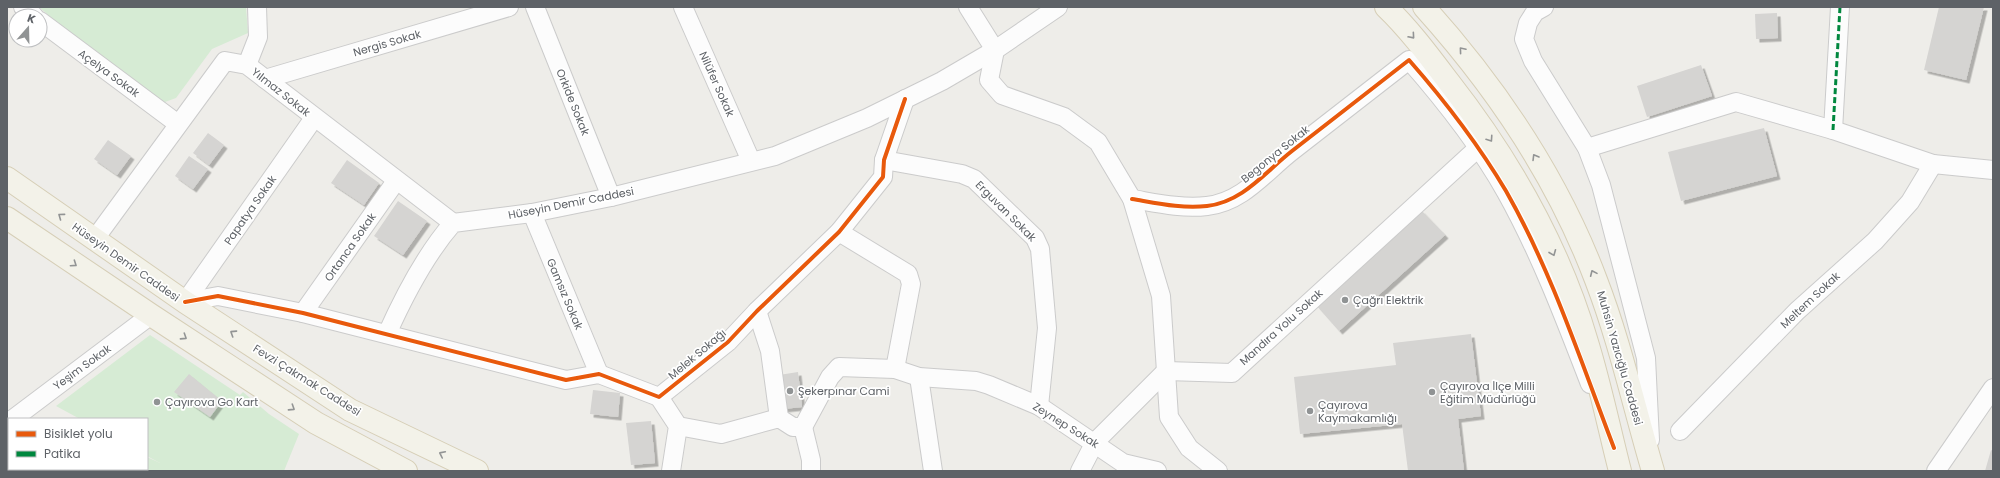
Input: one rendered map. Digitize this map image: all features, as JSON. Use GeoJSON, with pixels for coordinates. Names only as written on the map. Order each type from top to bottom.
{"type":"FeatureCollection","features":[{"type":"Feature","properties":{"kind":"main road"},"geometry":{"type":"LineString","coordinates":[[1386,7],[1427,54],[1469,108],[1523,190],[1545,234],[1587,341],[1620,471]]}},
{"type":"Feature","properties":{"kind":"main road","name":"Muhsin Yazıcığlu Caddesi"},"geometry":{"type":"LineString","coordinates":[[1424,7],[1464,53],[1497,97],[1555,192],[1601,293],[1614,329],[1653,469]]}},
{"type":"Feature","properties":{"kind":"main road","name":"Hüseyin Demir Caddesi"},"geometry":{"type":"LineString","coordinates":[[7,178],[185,302]]}},
{"type":"Feature","properties":{"kind":"main road"},"geometry":{"type":"LineString","coordinates":[[7,218],[151,316],[316,423],[406,471]]}},
{"type":"Feature","properties":{"kind":"main road","name":"Fevzi Çakmak Caddesi"},"geometry":{"type":"LineString","coordinates":[[185,302],[350,410],[477,471]]}},
{"type":"Feature","properties":{"kind":"street"},"geometry":{"type":"LineString","coordinates":[[247,66],[258,37],[258,7]]}},
{"type":"Feature","properties":{"kind":"street","name":"Nergis Sokak"},"geometry":{"type":"LineString","coordinates":[[265,79],[509,7]]}},
{"type":"Feature","properties":{"kind":"street","name":"Orkide Sokak"},"geometry":{"type":"LineString","coordinates":[[535,7],[611,197]]}},
{"type":"Feature","properties":{"kind":"street","name":"Nilüfer Sokak"},"geometry":{"type":"LineString","coordinates":[[683,7],[751,161]]}},
{"type":"Feature","properties":{"kind":"street","name":"Hüseyin Demir Caddesi"},"geometry":{"type":"LineString","coordinates":[[453,224],[532,213],[611,197],[775,156],[810,143],[905,99],[995,50],[1058,7]]}},
{"type":"Feature","properties":{"kind":"street"},"geometry":{"type":"LineString","coordinates":[[1544,7],[1535,12],[1531,18],[1528,23],[1524,39],[1533,61],[1588,148],[1601,185],[1646,358],[1653,469]]}},
{"type":"Feature","properties":{"kind":"street"},"geometry":{"type":"LineString","coordinates":[[1832,130],[1840,7]]}},
{"type":"Feature","properties":{"kind":"street"},"geometry":{"type":"LineString","coordinates":[[971,12],[988,30],[996,34],[1014,34],[1029,27]]}},
{"type":"Feature","properties":{"kind":"street"},"geometry":{"type":"LineString","coordinates":[[971,12],[995,50],[990,80],[1002,95],[1064,117],[1098,142],[1132,199],[1161,296],[1169,417],[1189,448],[1218,471]]}},
{"type":"Feature","properties":{"kind":"street","name":"Açelya Sokak"},"geometry":{"type":"LineString","coordinates":[[48,27],[178,124]]}},
{"type":"Feature","properties":{"kind":"street","name":"Begonya Sokak"},"geometry":{"type":"LineString","coordinates":[[1132,199],[1176,206],[1207,206],[1231,200],[1256,184],[1284,157],[1409,60],[1444,100],[1478,148]]}},
{"type":"Feature","properties":{"kind":"street","name":"Yılmaz Sokak"},"geometry":{"type":"LineString","coordinates":[[94,240],[225,61],[247,66],[453,224]]}},
{"type":"Feature","properties":{"kind":"street","name":"Melek Sokağı"},"geometry":{"type":"LineString","coordinates":[[659,397],[728,342],[757,311],[839,232],[883,177],[884,160],[905,99]]}},
{"type":"Feature","properties":{"kind":"street"},"geometry":{"type":"LineString","coordinates":[[1588,148],[1736,102],[1832,130],[1933,164],[1991,164]]}},
{"type":"Feature","properties":{"kind":"street","name":"Papatya Sokak"},"geometry":{"type":"LineString","coordinates":[[185,302],[314,118]]}},
{"type":"Feature","properties":{"kind":"street"},"geometry":{"type":"LineString","coordinates":[[1478,148],[1505,191],[1528,233],[1573,341],[1614,448]]}},
{"type":"Feature","properties":{"kind":"street","name":"Mandıra Yolu Sokak"},"geometry":{"type":"LineString","coordinates":[[1166,371],[1232,373],[1478,148]]}},
{"type":"Feature","properties":{"kind":"street","name":"Erguvan Sokak"},"geometry":{"type":"LineString","coordinates":[[884,160],[962,174],[974,179],[1035,238],[1040,249],[1047,328],[1039,406]]}},
{"type":"Feature","properties":{"kind":"street","name":"Meltem Sokak"},"geometry":{"type":"LineString","coordinates":[[1680,430],[1797,310],[1875,241],[1910,202],[1933,164]]}},
{"type":"Feature","properties":{"kind":"street","name":"Ortanca Sokak"},"geometry":{"type":"LineString","coordinates":[[303,313],[396,181]]}},
{"type":"Feature","properties":{"kind":"street","name":"Gamsız Sokak"},"geometry":{"type":"LineString","coordinates":[[532,213],[599,374]]}},
{"type":"Feature","properties":{"kind":"street"},"geometry":{"type":"LineString","coordinates":[[453,224],[436,242],[387,334],[566,380],[599,374],[659,397],[678,426],[672,471]]}},
{"type":"Feature","properties":{"kind":"street"},"geometry":{"type":"LineString","coordinates":[[839,232],[908,274],[911,284],[895,369]]}},
{"type":"Feature","properties":{"kind":"street","name":"Hüseyin Demir Caddesi"},"geometry":{"type":"LineString","coordinates":[[185,302],[218,296],[303,313],[387,334]]}},
{"type":"Feature","properties":{"kind":"street"},"geometry":{"type":"LineString","coordinates":[[757,311],[770,351],[779,418]]}},
{"type":"Feature","properties":{"kind":"street","name":"Yeşim Sokak"},"geometry":{"type":"LineString","coordinates":[[14,418],[151,316]]}},
{"type":"Feature","properties":{"kind":"street","name":"Zeynep Sokak"},"geometry":{"type":"LineString","coordinates":[[803,427],[830,377],[839,367],[895,369],[919,377],[976,381],[989,385],[1039,406],[1095,442],[1123,463],[1156,471]]}},
{"type":"Feature","properties":{"kind":"street"},"geometry":{"type":"LineString","coordinates":[[1080,471],[1095,442],[1166,371]]}},
{"type":"Feature","properties":{"kind":"street"},"geometry":{"type":"LineString","coordinates":[[919,377],[933,471]]}},
{"type":"Feature","properties":{"kind":"street"},"geometry":{"type":"LineString","coordinates":[[1936,471],[1993,388]]}},
{"type":"Feature","properties":{"kind":"street"},"geometry":{"type":"LineString","coordinates":[[678,426],[721,434],[779,418],[793,427],[803,427],[811,471]]}},
{"type":"Feature","properties":{"kind":"green space"},"geometry":{"type":"Polygon","coordinates":[[[39,7],[246,7],[248,33],[212,49],[176,98],[154,106],[48,15],[48,8],[39,7]]]}},
{"type":"Feature","properties":{"kind":"green space","name":"Çayırova Go Kart"},"geometry":{"type":"Polygon","coordinates":[[[150,335],[240,395],[243,392],[269,414],[299,434],[284,471],[70,471],[148,470],[148,457],[160,463],[148,457],[148,418],[78,418],[56,406],[150,335]]]}},
{"type":"Feature","properties":{"kind":"building"},"geometry":{"type":"Polygon","coordinates":[[[1939,7],[1984,7],[1966,80],[1924,70],[1939,7]]]}},
{"type":"Feature","properties":{"kind":"building"},"geometry":{"type":"Polygon","coordinates":[[[1777,13],[1778,38],[1756,39],[1755,14],[1777,13]]]}},
{"type":"Feature","properties":{"kind":"building"},"geometry":{"type":"Polygon","coordinates":[[[1701,65],[1712,96],[1647,117],[1637,86],[1701,65]]]}},
{"type":"Feature","properties":{"kind":"building"},"geometry":{"type":"Polygon","coordinates":[[[1764,128],[1777,176],[1681,201],[1668,152],[1764,128]]]}},
{"type":"Feature","properties":{"kind":"building"},"geometry":{"type":"Polygon","coordinates":[[[208,133],[224,145],[209,165],[193,153],[208,133]]]}},
{"type":"Feature","properties":{"kind":"building"},"geometry":{"type":"Polygon","coordinates":[[[108,140],[131,156],[117,175],[94,159],[108,140]]]}},
{"type":"Feature","properties":{"kind":"building"},"geometry":{"type":"Polygon","coordinates":[[[189,156],[208,169],[193,189],[175,176],[189,156]]]}},
{"type":"Feature","properties":{"kind":"building"},"geometry":{"type":"Polygon","coordinates":[[[347,160],[379,183],[364,205],[331,183],[347,160]]]}},
{"type":"Feature","properties":{"kind":"building"},"geometry":{"type":"Polygon","coordinates":[[[398,201],[427,221],[403,255],[374,236],[398,201]]]}},
{"type":"Feature","properties":{"kind":"building"},"geometry":{"type":"Polygon","coordinates":[[[1421,210],[1445,235],[1339,331],[1316,305],[1421,210]]]}},
{"type":"Feature","properties":{"kind":"building"},"geometry":{"type":"Polygon","coordinates":[[[1471,334],[1481,416],[1458,419],[1464,471],[1408,471],[1402,424],[1300,434],[1294,377],[1396,365],[1393,343],[1471,334]]]}},
{"type":"Feature","properties":{"kind":"building","name":"Şekerpınar Cami"},"geometry":{"type":"Polygon","coordinates":[[[798,372],[802,407],[783,409],[779,375],[798,372]]]}},
{"type":"Feature","properties":{"kind":"building"},"geometry":{"type":"Polygon","coordinates":[[[189,374],[222,401],[210,417],[174,392],[189,374]]]}},
{"type":"Feature","properties":{"kind":"building"},"geometry":{"type":"Polygon","coordinates":[[[593,390],[620,393],[618,417],[590,414],[593,390]]]}},
{"type":"Feature","properties":{"kind":"building"},"geometry":{"type":"Polygon","coordinates":[[[651,421],[655,463],[631,465],[626,423],[651,421]]]}},
{"type":"Feature","properties":{"kind":"building"},"geometry":{"type":"Polygon","coordinates":[[[1991,450],[1993,451],[1993,471],[1985,471],[1991,450]]]}},
{"type":"Feature","properties":{"kind":"marked path"},"geometry":{"type":"LineString","coordinates":[[1833,130],[1840,7]]}},
{"type":"Feature","properties":{"kind":"cycle path"},"geometry":{"type":"LineString","coordinates":[[1132,199],[1188,207],[1207,206],[1232,199],[1253,185],[1292,151],[1409,60],[1448,107],[1506,191],[1538,253],[1552,285],[1614,448]]}},
{"type":"Feature","properties":{"kind":"cycle path"},"geometry":{"type":"LineString","coordinates":[[185,302],[218,296],[303,313],[566,380],[599,374],[659,397],[728,342],[757,311],[839,232],[883,177],[884,160],[905,99]]}},
{"type":"Feature","properties":{"kind":"place","name":"Çağrı Elektrik"},"geometry":{"type":"Point","coordinates":[1345,300]}},
{"type":"Feature","properties":{"kind":"place","name":"Şekerpınar Cami"},"geometry":{"type":"Point","coordinates":[790,391]}},
{"type":"Feature","properties":{"kind":"place","name":"Çayırova İlçe Milli Eğitim Müdürlüğü"},"geometry":{"type":"Point","coordinates":[1432,392]}},
{"type":"Feature","properties":{"kind":"place","name":"Çayırova Go Kart"},"geometry":{"type":"Point","coordinates":[157,402]}},
{"type":"Feature","properties":{"kind":"place","name":"Çayırova Kaymakamlığı"},"geometry":{"type":"Point","coordinates":[1310,411]}}]}
